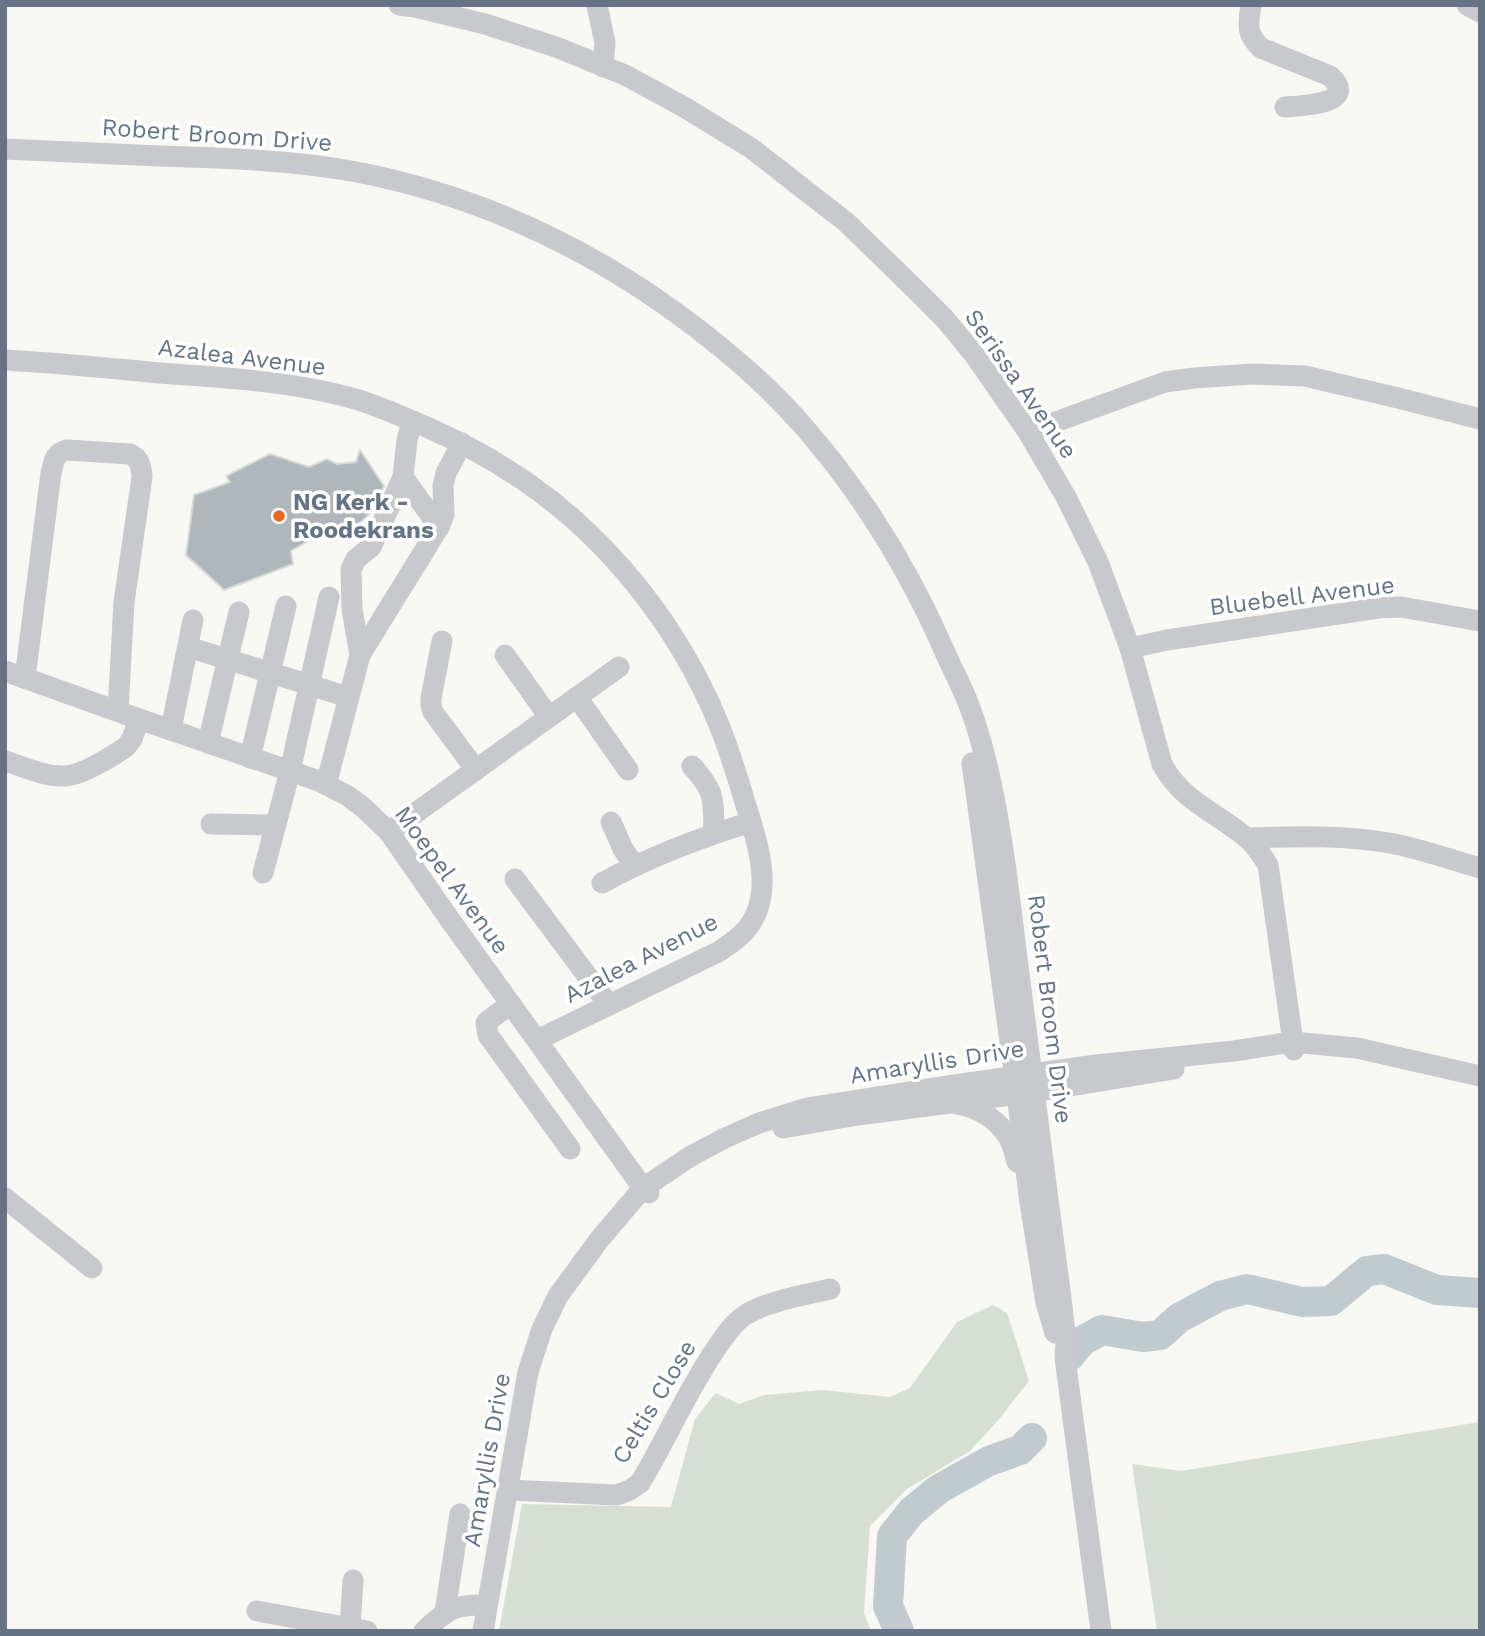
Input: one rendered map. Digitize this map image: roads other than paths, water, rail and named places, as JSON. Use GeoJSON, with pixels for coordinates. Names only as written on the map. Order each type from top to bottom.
{"type":"FeatureCollection","features":[{"type":"Feature","properties":{"kind":"street","name":"Serissa Avenue"},"geometry":{"type":"LineString","coordinates":[[399,5],[485,24],[556,47],[625,75],[684,107],[751,148],[846,222],[944,318],[973,353],[1028,432],[1066,497],[1098,562],[1130,648],[1169,777],[1189,797],[1247,838],[1260,851],[1268,865],[1293,1046]]}},
{"type":"Feature","properties":{"kind":"street"},"geometry":{"type":"LineString","coordinates":[[597,5],[605,43],[603,66]]}},
{"type":"Feature","properties":{"kind":"street"},"geometry":{"type":"LineString","coordinates":[[1251,5],[1248,22],[1253,41],[1261,48],[1330,76],[1338,86],[1335,97],[1331,100],[1285,107]]}},
{"type":"Feature","properties":{"kind":"street"},"geometry":{"type":"LineString","coordinates":[[1467,5],[1480,12]]}},
{"type":"Feature","properties":{"kind":"street","name":"Robert Broom Drive"},"geometry":{"type":"LineString","coordinates":[[11,150],[256,159],[308,164],[409,184],[484,208],[565,243],[673,309],[728,352],[773,393],[845,478],[897,555],[954,673],[955,689],[974,772],[1061,1298],[1066,1340],[1065,1358],[1101,1631]]}},
{"type":"Feature","properties":{"kind":"street","name":"Azalea Avenue"},"geometry":{"type":"LineString","coordinates":[[5,360],[281,383],[350,397],[462,443],[534,487],[615,561],[647,600],[678,644],[707,697],[732,760],[751,822],[761,868],[762,889],[757,911],[746,930],[718,952],[537,1040]]}},
{"type":"Feature","properties":{"kind":"street"},"geometry":{"type":"LineString","coordinates":[[1028,432],[1165,382],[1252,374],[1305,376],[1480,419]]}},
{"type":"Feature","properties":{"kind":"street"},"geometry":{"type":"LineString","coordinates":[[360,655],[352,609],[351,569],[356,559],[371,547],[403,477],[412,421]]}},
{"type":"Feature","properties":{"kind":"street"},"geometry":{"type":"LineString","coordinates":[[326,785],[360,655],[439,527],[444,515],[443,486],[446,473],[462,443]]}},
{"type":"Feature","properties":{"kind":"street"},"geometry":{"type":"LineString","coordinates":[[26,678],[47,499],[56,456],[67,450],[130,454],[139,461],[142,477],[124,601],[118,711]]}},
{"type":"Feature","properties":{"kind":"street"},"geometry":{"type":"LineString","coordinates":[[403,477],[439,527]]}},
{"type":"Feature","properties":{"kind":"street"},"geometry":{"type":"LineString","coordinates":[[263,873],[290,771],[330,597]]}},
{"type":"Feature","properties":{"kind":"street"},"geometry":{"type":"LineString","coordinates":[[250,758],[286,606]]}},
{"type":"Feature","properties":{"kind":"street","name":"Bluebell Avenue"},"geometry":{"type":"LineString","coordinates":[[1130,648],[1378,608],[1401,607],[1480,621]]}},
{"type":"Feature","properties":{"kind":"street"},"geometry":{"type":"LineString","coordinates":[[208,743],[239,612]]}},
{"type":"Feature","properties":{"kind":"street"},"geometry":{"type":"LineString","coordinates":[[171,730],[193,620]]}},
{"type":"Feature","properties":{"kind":"street"},"geometry":{"type":"LineString","coordinates":[[442,641],[430,698],[431,705],[433,712],[476,770]]}},
{"type":"Feature","properties":{"kind":"street"},"geometry":{"type":"LineString","coordinates":[[188,647],[348,697]]}},
{"type":"Feature","properties":{"kind":"street"},"geometry":{"type":"LineString","coordinates":[[505,656],[549,717]]}},
{"type":"Feature","properties":{"kind":"street"},"geometry":{"type":"LineString","coordinates":[[389,832],[619,667]]}},
{"type":"Feature","properties":{"kind":"street","name":"Moepel Avenue"},"geometry":{"type":"LineString","coordinates":[[5,671],[290,771],[326,785],[365,808],[389,832],[537,1040],[641,1194]]}},
{"type":"Feature","properties":{"kind":"street"},"geometry":{"type":"LineString","coordinates":[[577,697],[628,770]]}},
{"type":"Feature","properties":{"kind":"street"},"geometry":{"type":"LineString","coordinates":[[5,761],[32,771],[58,776],[73,774],[126,747],[139,719]]}},
{"type":"Feature","properties":{"kind":"street"},"geometry":{"type":"LineString","coordinates":[[692,766],[712,794],[713,833]]}},
{"type":"Feature","properties":{"kind":"street"},"geometry":{"type":"LineString","coordinates":[[611,822],[623,849],[634,865]]}},
{"type":"Feature","properties":{"kind":"street"},"geometry":{"type":"LineString","coordinates":[[602,883],[634,865],[713,833],[751,822]]}},
{"type":"Feature","properties":{"kind":"street"},"geometry":{"type":"LineString","coordinates":[[211,824],[275,825]]}},
{"type":"Feature","properties":{"kind":"street"},"geometry":{"type":"LineString","coordinates":[[1247,838],[1312,836],[1366,840],[1420,850],[1480,868]]}},
{"type":"Feature","properties":{"kind":"street"},"geometry":{"type":"LineString","coordinates":[[514,879],[609,1005]]}},
{"type":"Feature","properties":{"kind":"street"},"geometry":{"type":"LineString","coordinates":[[511,1004],[486,1023],[488,1035],[570,1149]]}},
{"type":"Feature","properties":{"kind":"street","name":"Amaryllis Drive"},"geometry":{"type":"LineString","coordinates":[[641,1194],[708,1156],[757,1134],[858,1115],[950,1103],[1137,1060],[1330,1044],[1480,1076]]}},
{"type":"Feature","properties":{"kind":"street","name":"Robert Broom Drive"},"geometry":{"type":"LineString","coordinates":[[1024,1084],[1029,1196],[1046,1303],[1065,1358]]}},
{"type":"Feature","properties":{"kind":"street","name":"Amaryllis Drive"},"geometry":{"type":"LineString","coordinates":[[483,1631],[528,1372],[542,1329],[558,1296],[598,1240],[641,1194],[691,1156],[724,1138],[788,1113],[807,1108],[1024,1084]]}},
{"type":"Feature","properties":{"kind":"street"},"geometry":{"type":"LineString","coordinates":[[950,1103],[963,1104],[978,1111],[1002,1129],[1012,1146],[1029,1196]]}},
{"type":"Feature","properties":{"kind":"street"},"geometry":{"type":"LineString","coordinates":[[5,1198],[92,1268]]}},
{"type":"Feature","properties":{"kind":"street","name":"Celtis Close"},"geometry":{"type":"LineString","coordinates":[[508,1490],[617,1495],[630,1490],[640,1483],[702,1369],[735,1323],[764,1307],[830,1289]]}},
{"type":"Feature","properties":{"kind":"street"},"geometry":{"type":"LineString","coordinates":[[445,1612],[460,1514]]}},
{"type":"Feature","properties":{"kind":"street"},"geometry":{"type":"LineString","coordinates":[[257,1611],[359,1629],[354,1580]]}},
{"type":"Feature","properties":{"kind":"street"},"geometry":{"type":"LineString","coordinates":[[424,1631],[445,1612],[461,1606],[487,1605]]}},
{"type":"Feature","properties":{"kind":"waterway"},"geometry":{"type":"LineString","coordinates":[[1070,1356],[1082,1341],[1102,1330],[1143,1337],[1160,1335],[1179,1318],[1220,1296],[1247,1289],[1302,1302],[1331,1301],[1367,1271],[1384,1269],[1437,1290],[1480,1293]]}},
{"type":"Feature","properties":{"kind":"waterway"},"geometry":{"type":"LineString","coordinates":[[899,1631],[888,1606],[892,1536],[912,1511],[939,1489],[989,1461],[1020,1450],[1032,1438]]}},
{"type":"Feature","properties":{"kind":"place","name":"NG Kerk - Roodekrans"},"geometry":{"type":"Point","coordinates":[279,516]}}]}
